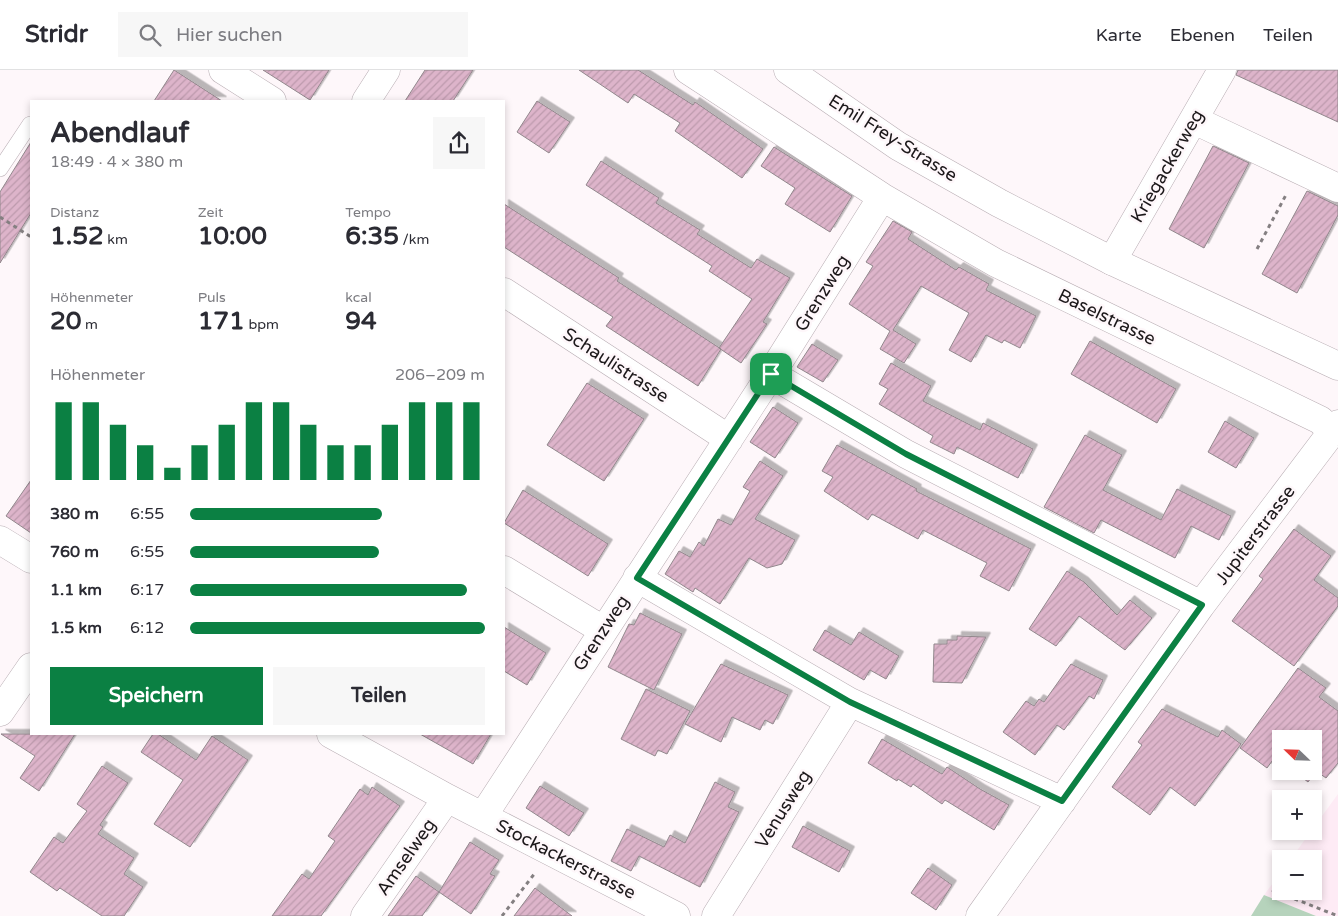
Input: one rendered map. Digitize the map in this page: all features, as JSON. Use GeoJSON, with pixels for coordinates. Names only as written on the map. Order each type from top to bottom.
{"type":"FeatureCollection","features":[{"type":"Feature","properties":{"kind":"street"},"geometry":{"type":"LineString","coordinates":[[223,70],[270,100]]}},
{"type":"Feature","properties":{"kind":"street"},"geometry":{"type":"LineString","coordinates":[[367,100],[386,70]]}},
{"type":"Feature","properties":{"kind":"street","name":"Baselstrasse"},"geometry":{"type":"LineString","coordinates":[[688,70],[882,198],[996,263],[1336,428]]}},
{"type":"Feature","properties":{"kind":"street","name":"Emil Frey-Strasse"},"geometry":{"type":"LineString","coordinates":[[788,70],[898,146],[999,203],[1112,261]]}},
{"type":"Feature","properties":{"kind":"street","name":"Kriegackerweg"},"geometry":{"type":"LineString","coordinates":[[1112,261],[1222,70]]}},
{"type":"Feature","properties":{"kind":"street"},"geometry":{"type":"LineString","coordinates":[[1194,120],[1338,188]]}},
{"type":"Feature","properties":{"kind":"street","name":"Grenzweg"},"geometry":{"type":"LineString","coordinates":[[483,816],[771,374],[882,198]]}},
{"type":"Feature","properties":{"kind":"street"},"geometry":{"type":"LineString","coordinates":[[1112,261],[1338,366]]}},
{"type":"Feature","properties":{"kind":"street","name":"Schaulistrasse"},"geometry":{"type":"LineString","coordinates":[[505,293],[729,439]]}},
{"type":"Feature","properties":{"kind":"street"},"geometry":{"type":"LineString","coordinates":[[771,374],[906,454],[1202,605]]}},
{"type":"Feature","properties":{"kind":"street","name":"Jupiterstrasse"},"geometry":{"type":"LineString","coordinates":[[980,916],[1202,605],[1336,428]]}},
{"type":"Feature","properties":{"kind":"street"},"geometry":{"type":"LineString","coordinates":[[0,540],[30,558]]}},
{"type":"Feature","properties":{"kind":"street"},"geometry":{"type":"LineString","coordinates":[[505,571],[603,630]]}},
{"type":"Feature","properties":{"kind":"street"},"geometry":{"type":"LineString","coordinates":[[637,578],[850,702],[1062,801]]}},
{"type":"Feature","properties":{"kind":"street"},"geometry":{"type":"LineString","coordinates":[[0,712],[30,667]]}},
{"type":"Feature","properties":{"kind":"street","name":"Venusweg"},"geometry":{"type":"LineString","coordinates":[[716,916],[850,702]]}},
{"type":"Feature","properties":{"kind":"street","name":"Stockackerstrasse"},"geometry":{"type":"LineString","coordinates":[[333,735],[447,798],[676,916]]}},
{"type":"Feature","properties":{"kind":"street","name":"Amselweg"},"geometry":{"type":"LineString","coordinates":[[365,916],[447,798]]}},
{"type":"Feature","properties":{"kind":"lane"},"geometry":{"type":"LineString","coordinates":[[0,169],[30,124]]}},
{"type":"Feature","properties":{"kind":"path"},"geometry":{"type":"LineString","coordinates":[[1256,250],[1299,170]]}},
{"type":"Feature","properties":{"kind":"path"},"geometry":{"type":"LineString","coordinates":[[0,217],[30,235]]}},
{"type":"Feature","properties":{"kind":"path"},"geometry":{"type":"LineString","coordinates":[[502,916],[551,851]]}},
{"type":"Feature","properties":{"kind":"path"},"geometry":{"type":"LineString","coordinates":[[1297,900],[1338,916]]}},
{"type":"Feature","properties":{"kind":"shaded area"},"geometry":{"type":"Polygon","coordinates":[[[1338,794],[1338,916],[1316,916],[1276,900],[1322,900],[1322,850],[1297,850],[1305,840],[1322,840],[1322,816],[1338,794]]]}},
{"type":"Feature","properties":{"kind":"shaded area"},"geometry":{"type":"Polygon","coordinates":[[[1272,884],[1272,898],[1264,895],[1272,884]]]}},
{"type":"Feature","properties":{"kind":"green space"},"geometry":{"type":"Polygon","coordinates":[[[1264,895],[1272,898],[1272,900],[1316,916],[1251,916],[1264,895]]]}},
{"type":"Feature","properties":{"kind":"building"},"geometry":{"type":"Polygon","coordinates":[[[174,70],[220,100],[155,100],[174,70]]]}},
{"type":"Feature","properties":{"kind":"building"},"geometry":{"type":"Polygon","coordinates":[[[263,70],[329,70],[310,100],[263,70]]]}},
{"type":"Feature","properties":{"kind":"building"},"geometry":{"type":"Polygon","coordinates":[[[425,70],[473,70],[454,100],[406,100],[425,70]]]}},
{"type":"Feature","properties":{"kind":"building"},"geometry":{"type":"Polygon","coordinates":[[[579,70],[638,70],[693,105],[695,102],[763,149],[742,178],[675,131],[680,123],[634,94],[628,103],[579,70]]]}},
{"type":"Feature","properties":{"kind":"building"},"geometry":{"type":"Polygon","coordinates":[[[1238,70],[1338,70],[1338,122],[1236,75],[1238,70]]]}},
{"type":"Feature","properties":{"kind":"building"},"geometry":{"type":"Polygon","coordinates":[[[537,101],[570,122],[549,153],[517,132],[537,101]]]}},
{"type":"Feature","properties":{"kind":"building"},"geometry":{"type":"Polygon","coordinates":[[[30,144],[30,215],[0,263],[0,192],[30,144]]]}},
{"type":"Feature","properties":{"kind":"building"},"geometry":{"type":"Polygon","coordinates":[[[1213,146],[1249,163],[1204,248],[1169,229],[1213,146]]]}},
{"type":"Feature","properties":{"kind":"building"},"geometry":{"type":"Polygon","coordinates":[[[774,147],[852,196],[830,232],[785,204],[795,188],[761,166],[774,147]]]}},
{"type":"Feature","properties":{"kind":"building"},"geometry":{"type":"Polygon","coordinates":[[[601,161],[659,198],[656,203],[700,230],[697,234],[751,268],[757,259],[790,278],[763,322],[767,324],[741,363],[719,348],[752,299],[709,271],[712,266],[586,185],[601,161]]]}},
{"type":"Feature","properties":{"kind":"building"},"geometry":{"type":"Polygon","coordinates":[[[1307,191],[1338,206],[1338,215],[1297,293],[1262,274],[1307,191]]]}},
{"type":"Feature","properties":{"kind":"building"},"geometry":{"type":"Polygon","coordinates":[[[505,205],[619,278],[617,281],[721,349],[698,386],[606,326],[613,317],[505,248],[505,205]]]}},
{"type":"Feature","properties":{"kind":"building"},"geometry":{"type":"Polygon","coordinates":[[[893,221],[912,232],[908,239],[956,270],[959,267],[989,284],[986,290],[1036,316],[1020,348],[1004,340],[1002,343],[986,335],[971,362],[949,350],[969,313],[921,286],[893,330],[916,344],[904,363],[880,349],[890,331],[849,304],[873,266],[866,262],[893,221]]]}},
{"type":"Feature","properties":{"kind":"building"},"geometry":{"type":"Polygon","coordinates":[[[1090,341],[1176,389],[1157,423],[1071,374],[1090,341]]]}},
{"type":"Feature","properties":{"kind":"building"},"geometry":{"type":"Polygon","coordinates":[[[812,344],[838,360],[823,382],[797,367],[812,344]]]}},
{"type":"Feature","properties":{"kind":"building"},"geometry":{"type":"Polygon","coordinates":[[[891,363],[931,386],[923,401],[980,430],[983,423],[1033,449],[1018,478],[957,447],[954,454],[930,442],[933,436],[879,404],[888,389],[879,384],[891,363]]]}},
{"type":"Feature","properties":{"kind":"building"},"geometry":{"type":"Polygon","coordinates":[[[587,383],[644,419],[604,481],[547,445],[587,383]]]}},
{"type":"Feature","properties":{"kind":"building"},"geometry":{"type":"Polygon","coordinates":[[[773,407],[798,423],[775,458],[750,442],[773,407]]]}},
{"type":"Feature","properties":{"kind":"building"},"geometry":{"type":"Polygon","coordinates":[[[1225,421],[1254,438],[1236,468],[1208,452],[1225,421]]]}},
{"type":"Feature","properties":{"kind":"building"},"geometry":{"type":"Polygon","coordinates":[[[1085,435],[1122,455],[1103,490],[1161,520],[1177,489],[1231,516],[1219,540],[1191,526],[1175,558],[1101,520],[1094,533],[1044,507],[1085,435]]]}},
{"type":"Feature","properties":{"kind":"building"},"geometry":{"type":"Polygon","coordinates":[[[837,445],[917,489],[916,491],[1031,549],[1009,591],[980,576],[987,563],[923,530],[918,539],[872,514],[868,520],[824,491],[833,477],[822,471],[837,445]]]}},
{"type":"Feature","properties":{"kind":"building"},"geometry":{"type":"Polygon","coordinates":[[[760,461],[783,476],[755,519],[795,540],[782,564],[767,568],[749,558],[720,604],[695,588],[693,592],[665,574],[679,551],[690,557],[699,542],[704,546],[718,519],[731,525],[750,491],[743,487],[760,461]]]}},
{"type":"Feature","properties":{"kind":"building"},"geometry":{"type":"Polygon","coordinates":[[[30,481],[30,532],[6,516],[30,481]]]}},
{"type":"Feature","properties":{"kind":"building"},"geometry":{"type":"Polygon","coordinates":[[[523,490],[608,544],[588,576],[505,524],[523,490]]]}},
{"type":"Feature","properties":{"kind":"building"},"geometry":{"type":"Polygon","coordinates":[[[1294,529],[1331,556],[1314,580],[1338,598],[1338,606],[1294,666],[1232,621],[1263,579],[1259,576],[1294,529]]]}},
{"type":"Feature","properties":{"kind":"building"},"geometry":{"type":"Polygon","coordinates":[[[1067,571],[1084,582],[1117,615],[1130,600],[1152,618],[1125,650],[1079,616],[1056,646],[1029,629],[1067,571]]]}},
{"type":"Feature","properties":{"kind":"building"},"geometry":{"type":"Polygon","coordinates":[[[640,613],[682,634],[654,690],[608,667],[629,624],[634,625],[640,613]]]}},
{"type":"Feature","properties":{"kind":"building"},"geometry":{"type":"Polygon","coordinates":[[[505,628],[546,653],[527,685],[505,672],[505,628]]]}},
{"type":"Feature","properties":{"kind":"building"},"geometry":{"type":"Polygon","coordinates":[[[825,630],[851,645],[859,632],[899,656],[886,679],[870,670],[864,680],[813,650],[825,630]]]}},
{"type":"Feature","properties":{"kind":"building"},"geometry":{"type":"Polygon","coordinates":[[[957,636],[986,637],[962,683],[933,682],[934,644],[947,644],[947,640],[957,640],[957,636]]]}},
{"type":"Feature","properties":{"kind":"building"},"geometry":{"type":"Polygon","coordinates":[[[721,664],[788,695],[773,724],[765,720],[760,730],[732,717],[721,742],[685,724],[721,664]]]}},
{"type":"Feature","properties":{"kind":"building"},"geometry":{"type":"Polygon","coordinates":[[[1071,664],[1103,680],[1094,699],[1089,696],[1064,730],[1057,725],[1035,755],[1003,732],[1026,701],[1034,706],[1039,699],[1044,702],[1071,664]]]}},
{"type":"Feature","properties":{"kind":"building"},"geometry":{"type":"Polygon","coordinates":[[[1298,668],[1326,688],[1319,697],[1338,711],[1338,763],[1326,778],[1322,775],[1322,730],[1272,730],[1272,761],[1267,768],[1240,748],[1298,668]]]}},
{"type":"Feature","properties":{"kind":"building"},"geometry":{"type":"Polygon","coordinates":[[[646,689],[690,711],[667,754],[658,750],[655,756],[621,739],[646,689]]]}},
{"type":"Feature","properties":{"kind":"building"},"geometry":{"type":"Polygon","coordinates":[[[1162,709],[1218,737],[1222,730],[1241,744],[1195,806],[1170,787],[1150,815],[1112,787],[1142,745],[1138,742],[1162,709]]]}},
{"type":"Feature","properties":{"kind":"building"},"geometry":{"type":"Polygon","coordinates":[[[1,734],[74,735],[39,791],[20,778],[35,756],[1,734]]]}},
{"type":"Feature","properties":{"kind":"building"},"geometry":{"type":"Polygon","coordinates":[[[152,735],[159,735],[196,760],[212,736],[248,760],[190,847],[154,824],[183,780],[141,752],[152,735]]]}},
{"type":"Feature","properties":{"kind":"building"},"geometry":{"type":"Polygon","coordinates":[[[422,735],[490,735],[473,764],[422,735]]]}},
{"type":"Feature","properties":{"kind":"building"},"geometry":{"type":"Polygon","coordinates":[[[882,739],[942,774],[947,767],[980,789],[1009,805],[994,830],[945,800],[942,804],[913,784],[911,787],[898,779],[897,781],[868,763],[882,739]]]}},
{"type":"Feature","properties":{"kind":"building"},"geometry":{"type":"Polygon","coordinates":[[[102,766],[128,783],[100,825],[103,827],[98,834],[134,858],[124,874],[143,887],[124,916],[102,916],[60,888],[57,891],[30,872],[54,837],[63,843],[87,811],[77,804],[102,766]]]}},
{"type":"Feature","properties":{"kind":"building"},"geometry":{"type":"Polygon","coordinates":[[[715,782],[735,792],[728,807],[739,812],[700,887],[639,856],[631,871],[611,861],[627,829],[664,847],[670,835],[685,843],[715,782]]]}},
{"type":"Feature","properties":{"kind":"building"},"geometry":{"type":"Polygon","coordinates":[[[540,786],[584,813],[569,836],[526,808],[540,786]]]}},
{"type":"Feature","properties":{"kind":"building"},"geometry":{"type":"Polygon","coordinates":[[[372,787],[400,806],[321,916],[272,916],[302,874],[309,879],[335,841],[328,836],[360,789],[368,795],[372,787]]]}},
{"type":"Feature","properties":{"kind":"building"},"geometry":{"type":"Polygon","coordinates":[[[803,826],[850,851],[839,872],[792,847],[803,826]]]}},
{"type":"Feature","properties":{"kind":"building"},"geometry":{"type":"Polygon","coordinates":[[[470,842],[499,860],[490,874],[495,876],[471,914],[439,892],[470,842]]]}},
{"type":"Feature","properties":{"kind":"building"},"geometry":{"type":"Polygon","coordinates":[[[928,868],[952,885],[936,910],[911,893],[928,868]]]}},
{"type":"Feature","properties":{"kind":"building"},"geometry":{"type":"Polygon","coordinates":[[[416,876],[439,892],[422,916],[388,916],[416,876]]]}},
{"type":"Feature","properties":{"kind":"building"},"geometry":{"type":"Polygon","coordinates":[[[535,888],[572,916],[514,916],[535,888]]]}},
{"type":"Feature","properties":{"kind":"route"},"geometry":{"type":"LineString","coordinates":[[771,374],[906,454],[1202,605],[1062,801],[850,702],[637,578],[771,374]]}}]}
